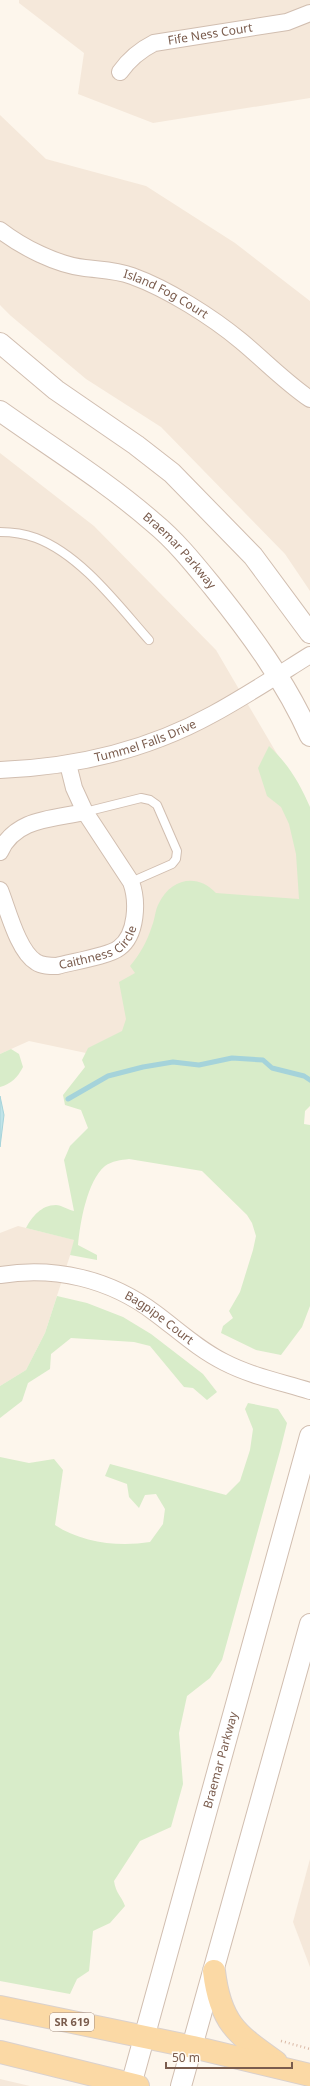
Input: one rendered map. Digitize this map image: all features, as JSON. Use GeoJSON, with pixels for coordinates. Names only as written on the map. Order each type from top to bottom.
{"type":"FeatureCollection","features":[{"type":"Feature","properties":{"kind":"main road"},"geometry":{"type":"LineString","coordinates":[[214,1971],[220,2004],[233,2027],[249,2043],[285,2069]]}},
{"type":"Feature","properties":{"kind":"main road","name":"SR 619"},"geometry":{"type":"LineString","coordinates":[[0,2007],[193,2047],[310,2075]]}},
{"type":"Feature","properties":{"kind":"main road"},"geometry":{"type":"LineString","coordinates":[[0,2052],[133,2086]]}},
{"type":"Feature","properties":{"kind":"street","name":"Fife Ness Court"},"geometry":{"type":"LineString","coordinates":[[120,72],[128,61],[140,50],[154,43],[287,22],[310,13]]}},
{"type":"Feature","properties":{"kind":"street","name":"Island Fog Court"},"geometry":{"type":"LineString","coordinates":[[0,230],[35,252],[52,259],[84,268],[106,269],[132,276],[179,299],[207,316],[241,340],[289,384],[310,399]]}},
{"type":"Feature","properties":{"kind":"street"},"geometry":{"type":"LineString","coordinates":[[0,344],[56,390],[136,445],[172,473],[253,556],[310,633]]}},
{"type":"Feature","properties":{"kind":"street","name":"Braemar Parkway"},"geometry":{"type":"LineString","coordinates":[[0,411],[71,458],[155,524],[197,567],[235,614],[278,675],[310,736]]}},
{"type":"Feature","properties":{"kind":"street","name":"Tummel Falls Drive"},"geometry":{"type":"LineString","coordinates":[[0,770],[28,769],[68,764],[128,750],[171,734],[213,714],[310,655]]}},
{"type":"Feature","properties":{"kind":"street","name":"Caithness Circle"},"geometry":{"type":"LineString","coordinates":[[0,890],[23,948],[37,963],[48,966],[57,966],[114,951],[126,942],[136,908],[136,894],[131,882],[85,812],[74,788],[68,764]]}},
{"type":"Feature","properties":{"kind":"street"},"geometry":{"type":"LineString","coordinates":[[0,852],[4,842],[19,828],[31,823],[85,812]]}},
{"type":"Feature","properties":{"kind":"street","name":"Bagpipe Court"},"geometry":{"type":"LineString","coordinates":[[0,1275],[41,1272],[72,1276],[102,1283],[126,1294],[154,1312],[195,1345],[223,1362],[248,1372],[310,1391]]}},
{"type":"Feature","properties":{"kind":"street","name":"Braemar Parkway"},"geometry":{"type":"LineString","coordinates":[[133,2086],[144,2037],[310,1436]]}},
{"type":"Feature","properties":{"kind":"street"},"geometry":{"type":"LineString","coordinates":[[181,2086],[310,1624]]}},
{"type":"Feature","properties":{"kind":"lane"},"geometry":{"type":"LineString","coordinates":[[0,532],[16,533],[35,538],[53,546],[80,567],[106,591],[149,640]]}},
{"type":"Feature","properties":{"kind":"lane"},"geometry":{"type":"LineString","coordinates":[[85,812],[141,798],[150,800],[160,809],[177,851],[176,859],[168,867],[131,882]]}},
{"type":"Feature","properties":{"kind":"shaded area"},"geometry":{"type":"Polygon","coordinates":[[[19,0],[310,0],[310,98],[153,123],[78,94],[84,53],[19,3],[19,0]]]}},
{"type":"Feature","properties":{"kind":"shaded area"},"geometry":{"type":"Polygon","coordinates":[[[0,115],[46,159],[146,186],[235,243],[310,301],[310,591],[285,554],[161,427],[86,379],[0,305],[0,115]]]}},
{"type":"Feature","properties":{"kind":"shaded area"},"geometry":{"type":"Polygon","coordinates":[[[0,453],[94,526],[216,650],[280,759],[310,823],[310,1005],[86,1053],[29,1041],[0,1054],[0,453]]]}},
{"type":"Feature","properties":{"kind":"shaded area"},"geometry":{"type":"Polygon","coordinates":[[[18,1226],[75,1240],[45,1333],[26,1370],[0,1386],[0,1233],[18,1226]]]}},
{"type":"Feature","properties":{"kind":"shaded area"},"geometry":{"type":"Polygon","coordinates":[[[310,1859],[310,1967],[293,1922],[310,1859]]]}},
{"type":"Feature","properties":{"kind":"shaded area"},"geometry":{"type":"Polygon","coordinates":[[[0,2079],[30,2086],[0,2086],[0,2079]]]}},
{"type":"Feature","properties":{"kind":"green space"},"geometry":{"type":"Polygon","coordinates":[[[269,746],[293,774],[310,807],[310,1106],[305,1111],[304,1124],[310,1125],[310,1306],[302,1327],[281,1355],[256,1350],[221,1333],[223,1326],[233,1318],[229,1311],[240,1292],[256,1236],[252,1223],[247,1215],[202,1171],[129,1159],[120,1160],[105,1166],[93,1182],[89,1192],[83,1214],[78,1245],[97,1255],[97,1260],[70,1255],[74,1240],[26,1228],[34,1216],[41,1209],[46,1207],[58,1205],[74,1211],[64,1160],[70,1146],[88,1128],[81,1110],[65,1105],[63,1095],[85,1067],[82,1060],[88,1048],[122,1031],[126,1019],[119,982],[135,973],[130,966],[145,943],[158,906],[164,895],[170,888],[178,884],[185,881],[193,881],[209,887],[216,893],[299,899],[296,854],[289,824],[281,807],[267,796],[258,768],[269,746]]]}},
{"type":"Feature","properties":{"kind":"green space"},"geometry":{"type":"Polygon","coordinates":[[[11,1049],[19,1054],[23,1067],[14,1080],[0,1087],[0,1054],[11,1049]]]}},
{"type":"Feature","properties":{"kind":"green space"},"geometry":{"type":"Polygon","coordinates":[[[57,1296],[87,1303],[123,1317],[151,1334],[203,1374],[217,1392],[207,1400],[193,1388],[184,1387],[150,1346],[134,1342],[71,1338],[51,1354],[50,1369],[28,1383],[22,1401],[0,1418],[0,1386],[26,1370],[45,1333],[57,1296]]]}},
{"type":"Feature","properties":{"kind":"green space"},"geometry":{"type":"Polygon","coordinates":[[[248,1403],[278,1409],[287,1423],[222,1660],[210,1678],[187,1696],[179,1733],[183,1784],[171,1827],[140,1841],[114,1881],[116,1889],[125,1906],[110,1923],[93,1931],[89,1971],[77,1979],[70,1994],[0,1981],[0,1457],[29,1463],[54,1459],[63,1470],[55,1525],[89,1540],[113,1544],[150,1542],[163,1524],[165,1509],[156,1494],[145,1495],[139,1508],[129,1497],[127,1484],[105,1476],[110,1464],[226,1495],[240,1481],[250,1450],[253,1429],[245,1409],[248,1403]]]}},
{"type":"Feature","properties":{"kind":"water"},"geometry":{"type":"Polygon","coordinates":[[[0,1096],[4,1115],[0,1147],[0,1096]]]}},
{"type":"Feature","properties":{"kind":"waterway"},"geometry":{"type":"LineString","coordinates":[[68,1099],[108,1076],[143,1067],[173,1062],[199,1065],[232,1058],[263,1060],[272,1068],[304,1076],[310,1080]]}}]}
